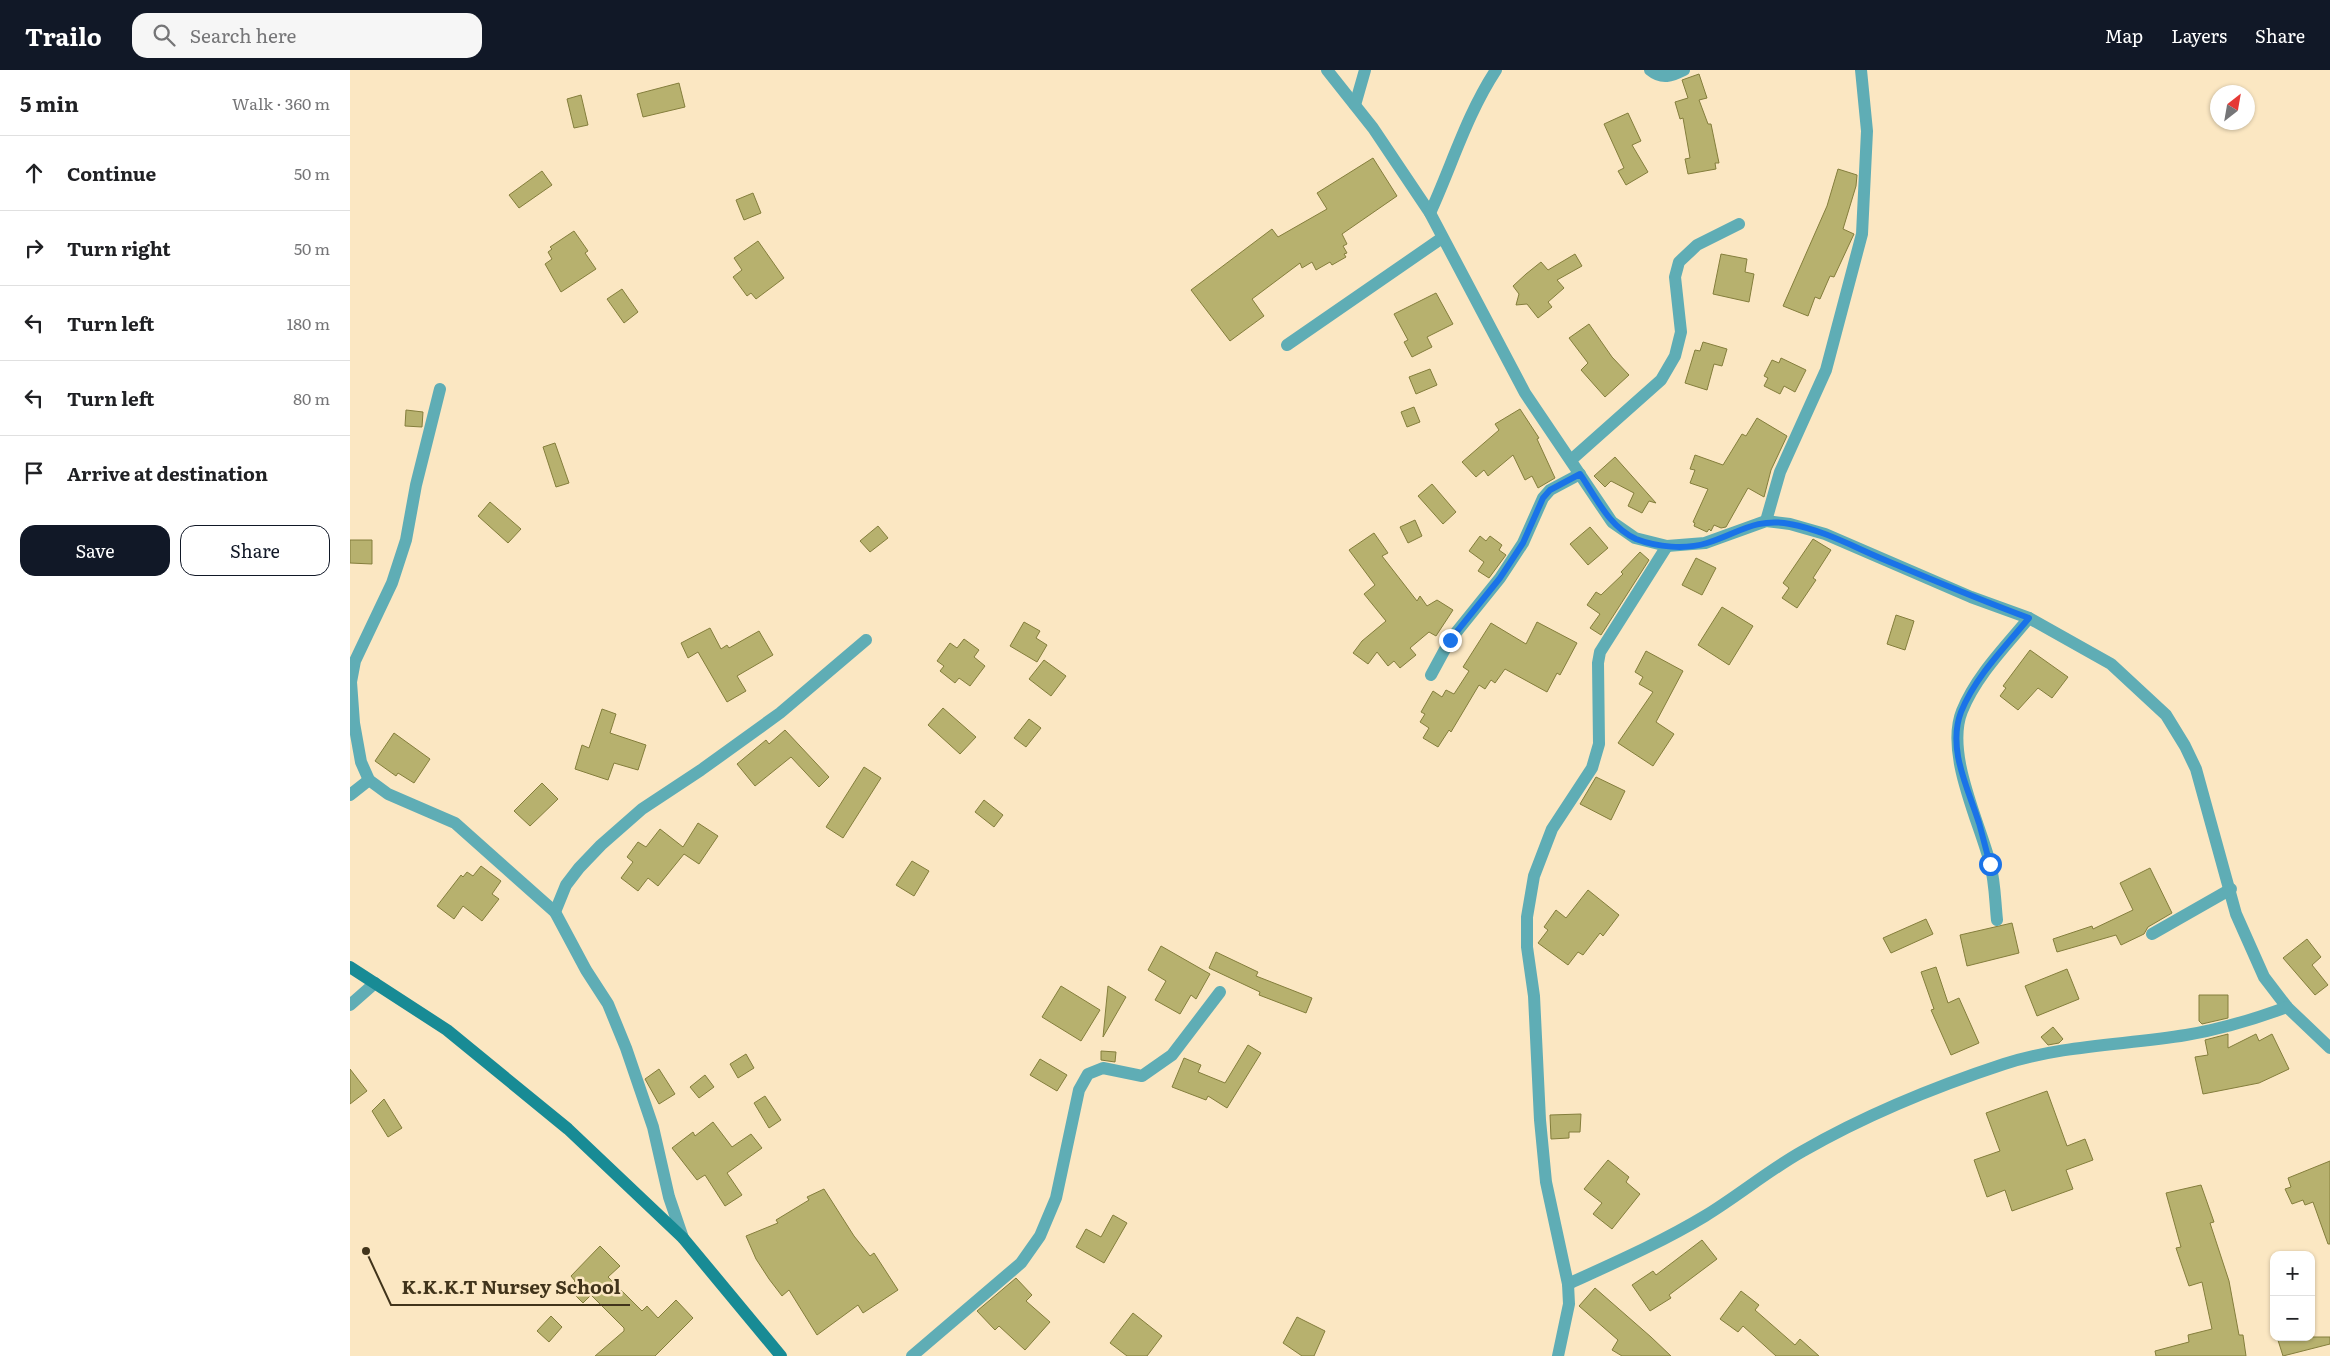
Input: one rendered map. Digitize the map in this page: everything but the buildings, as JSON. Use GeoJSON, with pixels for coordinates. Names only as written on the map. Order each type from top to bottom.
{"type":"FeatureCollection","features":[{"type":"Feature","properties":{"kind":"street"},"geometry":{"type":"LineString","coordinates":[[1327,70],[1373,128],[1430,213],[1525,393],[1612,522],[1624,532],[1650,543],[1667,546],[1705,544],[1766,521],[1790,524],[1825,534],[1971,597],[2029,618],[2112,664],[2166,715],[2196,769],[2222,868],[2231,889],[2236,914],[2264,977],[2288,1007],[2330,1048]]}},
{"type":"Feature","properties":{"kind":"street"},"geometry":{"type":"LineString","coordinates":[[1355,105],[1365,70]]}},
{"type":"Feature","properties":{"kind":"street"},"geometry":{"type":"LineString","coordinates":[[1430,213],[1451,166],[1463,131],[1496,70]]}},
{"type":"Feature","properties":{"kind":"street"},"geometry":{"type":"LineString","coordinates":[[1650,70],[1656,75],[1672,77],[1684,70]]}},
{"type":"Feature","properties":{"kind":"street"},"geometry":{"type":"LineString","coordinates":[[1766,521],[1780,472],[1826,370],[1862,234],[1867,131],[1862,70]]}},
{"type":"Feature","properties":{"kind":"street"},"geometry":{"type":"LineString","coordinates":[[1571,460],[1661,380],[1675,356],[1680,332],[1675,277],[1679,262],[1697,245],[1739,224]]}},
{"type":"Feature","properties":{"kind":"street"},"geometry":{"type":"LineString","coordinates":[[1287,345],[1442,238]]}},
{"type":"Feature","properties":{"kind":"street"},"geometry":{"type":"LineString","coordinates":[[440,389],[416,485],[406,540],[392,583],[356,662],[350,682],[354,723],[360,752],[369,780],[388,794],[455,823],[555,912],[586,970],[608,1004],[626,1048],[653,1127],[669,1197],[684,1238]]}},
{"type":"Feature","properties":{"kind":"street"},"geometry":{"type":"LineString","coordinates":[[1432,675],[1450,640],[1500,578],[1523,543],[1543,498],[1550,490],[1580,474]]}},
{"type":"Feature","properties":{"kind":"street"},"geometry":{"type":"LineString","coordinates":[[1558,1356],[1569,1304],[1568,1284],[1546,1182],[1540,1120],[1534,996],[1527,947],[1527,917],[1534,876],[1552,829],[1592,768],[1597,757],[1599,744],[1598,663],[1600,652],[1667,546]]}},
{"type":"Feature","properties":{"kind":"street"},"geometry":{"type":"LineString","coordinates":[[1997,920],[1995,886],[1990,864],[1959,761],[1956,743],[1962,712],[1982,677],[2029,618]]}},
{"type":"Feature","properties":{"kind":"street"},"geometry":{"type":"LineString","coordinates":[[555,912],[566,885],[600,845],[642,809],[701,770],[780,713],[866,640]]}},
{"type":"Feature","properties":{"kind":"street"},"geometry":{"type":"LineString","coordinates":[[350,795],[369,780]]}},
{"type":"Feature","properties":{"kind":"street"},"geometry":{"type":"LineString","coordinates":[[2152,934],[2231,889]]}},
{"type":"Feature","properties":{"kind":"street"},"geometry":{"type":"LineString","coordinates":[[350,967],[447,1030],[568,1129],[684,1238],[781,1356]]}},
{"type":"Feature","properties":{"kind":"street"},"geometry":{"type":"LineString","coordinates":[[350,1004],[375,983]]}},
{"type":"Feature","properties":{"kind":"street"},"geometry":{"type":"LineString","coordinates":[[912,1356],[1021,1263],[1040,1236],[1056,1198],[1078,1090],[1088,1074],[1102,1068],[1142,1076],[1172,1055],[1220,992]]}},
{"type":"Feature","properties":{"kind":"street"},"geometry":{"type":"LineString","coordinates":[[1568,1284],[1704,1216],[1803,1151],[1888,1109],[1966,1078],[2005,1064],[2064,1049],[2184,1035],[2238,1025],[2288,1007]]}},
{"type":"Feature","properties":{"kind":"place","name":"K.K.K.T Nursey School"},"geometry":{"type":"Point","coordinates":[366,1251]}},
{"type":"Feature","properties":{"kind":"route"},"geometry":{"type":"LineString","coordinates":[[1450,640],[1500,578],[1523,543],[1543,498],[1550,490],[1580,474],[1612,522],[1624,532],[1650,543],[1667,546],[1705,544],[1766,521],[1790,524],[1825,534],[1971,597],[2029,618],[2001,650],[1970,695],[1958,725],[1956,743],[1959,761],[1990,864]]}}]}
